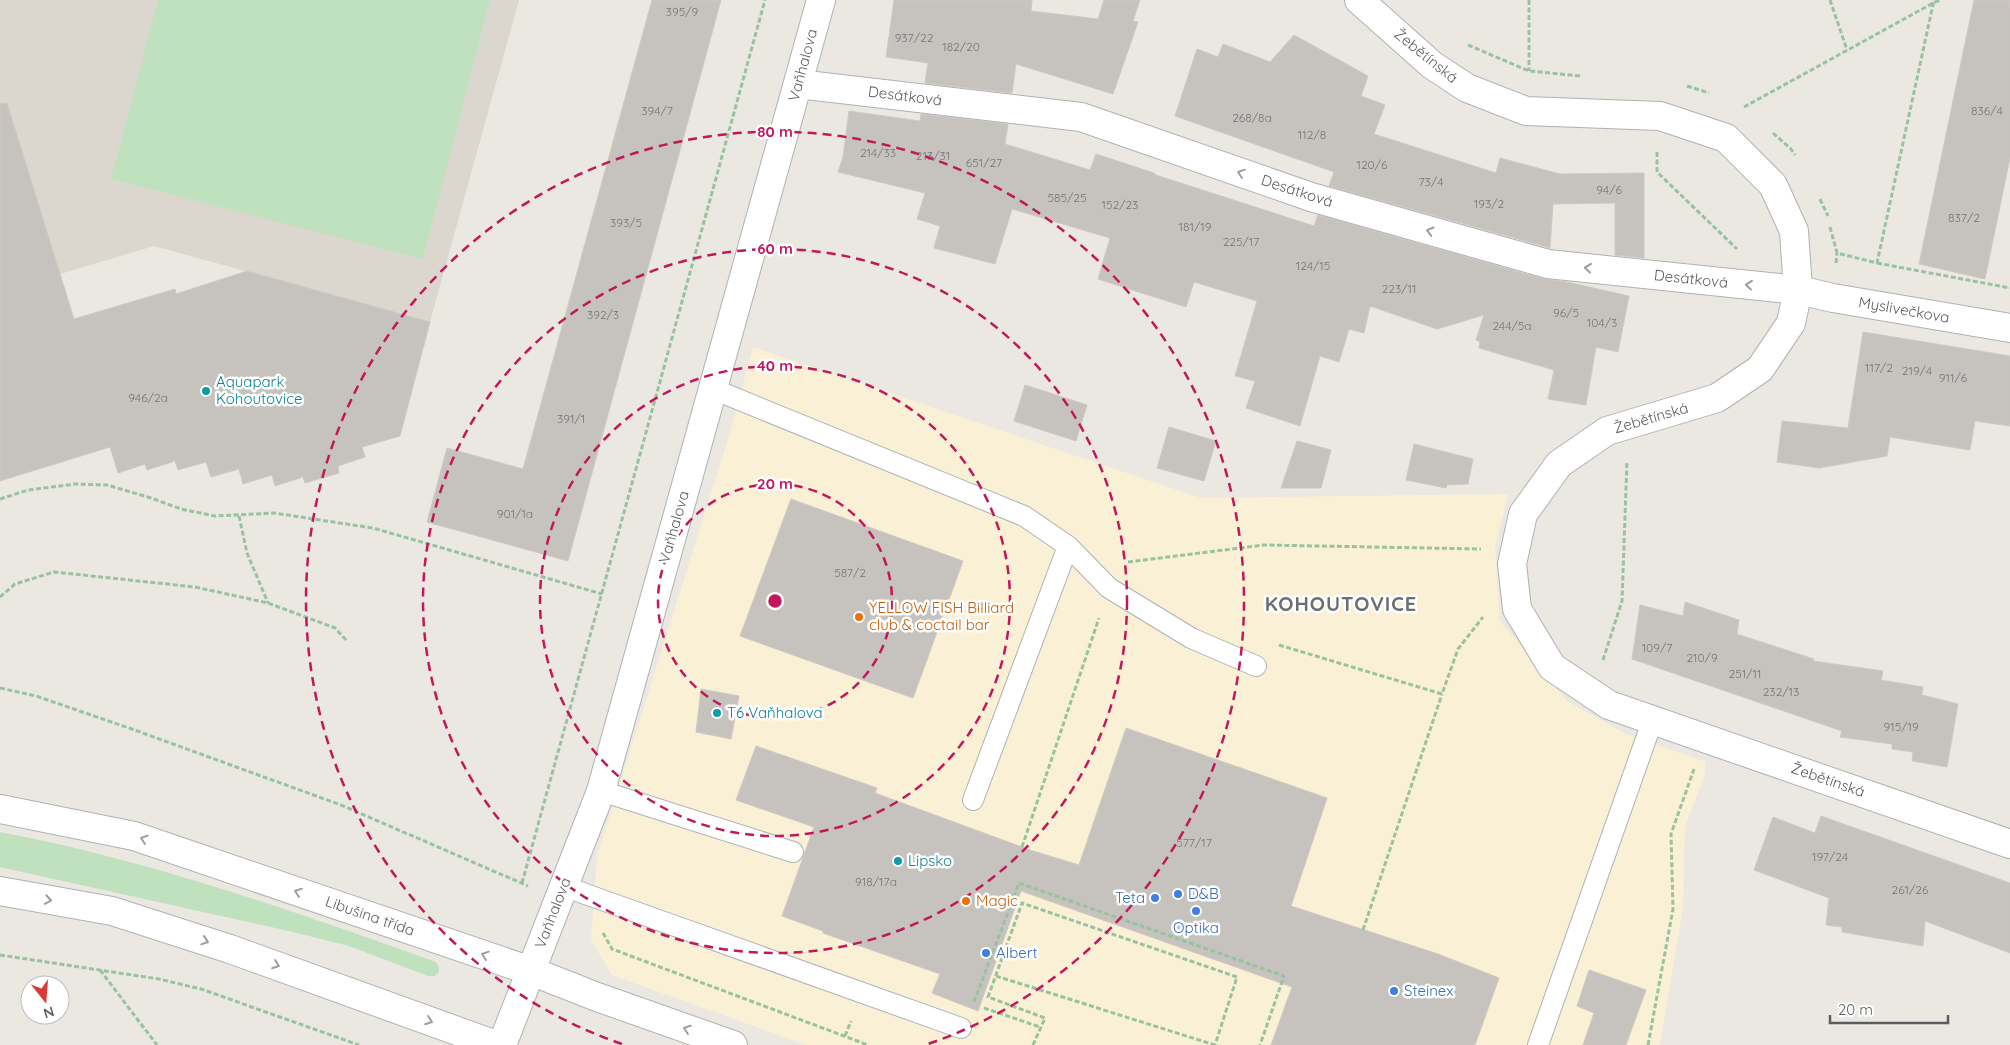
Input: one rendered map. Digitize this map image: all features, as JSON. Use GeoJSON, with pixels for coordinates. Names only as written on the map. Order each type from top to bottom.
{"type":"FeatureCollection","features":[{"type":"Feature","properties":{"kind":"street","name":"Vaňhalova"},"geometry":{"type":"LineString","coordinates":[[502,1045],[601,790],[821,0]]}},
{"type":"Feature","properties":{"kind":"street","name":"Žebětínská"},"geometry":{"type":"LineString","coordinates":[[1359,0],[1439,69],[1467,88],[1517,108],[1526,111],[1660,116],[1726,138],[1773,185],[1794,231],[1798,290],[1790,323],[1760,369],[1717,398],[1607,430],[1559,464],[1524,514],[1512,564],[1517,609],[1552,667],[1609,705],[2010,844]]}},
{"type":"Feature","properties":{"kind":"street","name":"Desátková"},"geometry":{"type":"LineString","coordinates":[[798,84],[1081,117],[1311,198],[1548,264],[1798,290]]}},
{"type":"Feature","properties":{"kind":"street","name":"Myslivečkova"},"geometry":{"type":"LineString","coordinates":[[1798,290],[1833,298],[2010,328]]}},
{"type":"Feature","properties":{"kind":"street","name":"Libušina třída"},"geometry":{"type":"LineString","coordinates":[[0,809],[134,836],[531,971],[597,997],[733,1045]]}},
{"type":"Feature","properties":{"kind":"street"},"geometry":{"type":"LineString","coordinates":[[0,891],[112,911],[230,949],[496,1045]]}},
{"type":"Feature","properties":{"kind":"lane"},"geometry":{"type":"LineString","coordinates":[[713,389],[1024,516],[1068,546],[1109,588],[1191,638],[1256,666]]}},
{"type":"Feature","properties":{"kind":"lane"},"geometry":{"type":"LineString","coordinates":[[973,800],[1068,546]]}},
{"type":"Feature","properties":{"kind":"lane"},"geometry":{"type":"LineString","coordinates":[[1538,1045],[1653,719]]}},
{"type":"Feature","properties":{"kind":"lane"},"geometry":{"type":"LineString","coordinates":[[601,790],[793,852]]}},
{"type":"Feature","properties":{"kind":"lane"},"geometry":{"type":"LineString","coordinates":[[561,892],[961,1028]]}},
{"type":"Feature","properties":{"kind":"path"},"geometry":{"type":"LineString","coordinates":[[522,883],[765,0]]}},
{"type":"Feature","properties":{"kind":"path"},"geometry":{"type":"LineString","coordinates":[[1529,0],[1529,71]]}},
{"type":"Feature","properties":{"kind":"path"},"geometry":{"type":"LineString","coordinates":[[1830,0],[1847,50]]}},
{"type":"Feature","properties":{"kind":"path"},"geometry":{"type":"LineString","coordinates":[[1744,107],[1934,2],[1941,0]]}},
{"type":"Feature","properties":{"kind":"path"},"geometry":{"type":"LineString","coordinates":[[1657,148],[1657,172],[1751,262],[1759,286]]}},
{"type":"Feature","properties":{"kind":"path"},"geometry":{"type":"LineString","coordinates":[[1833,298],[1837,253]]}},
{"type":"Feature","properties":{"kind":"path"},"geometry":{"type":"LineString","coordinates":[[1877,263],[2010,288]]}},
{"type":"Feature","properties":{"kind":"path"},"geometry":{"type":"LineString","coordinates":[[1601,665],[1622,601],[1627,457]]}},
{"type":"Feature","properties":{"kind":"path"},"geometry":{"type":"LineString","coordinates":[[0,499],[28,490],[76,484],[108,485],[181,509],[215,516],[274,513],[373,528],[602,594]]}},
{"type":"Feature","properties":{"kind":"path"},"geometry":{"type":"LineString","coordinates":[[239,516],[248,553],[268,603]]}},
{"type":"Feature","properties":{"kind":"path"},"geometry":{"type":"LineString","coordinates":[[0,597],[15,584],[54,572],[195,587],[268,603],[334,628],[347,641]]}},
{"type":"Feature","properties":{"kind":"path"},"geometry":{"type":"LineString","coordinates":[[1363,930],[1458,649],[1486,612],[1517,609]]}},
{"type":"Feature","properties":{"kind":"path"},"geometry":{"type":"LineString","coordinates":[[1271,642],[1442,694]]}},
{"type":"Feature","properties":{"kind":"path"},"geometry":{"type":"LineString","coordinates":[[0,688],[36,696],[110,721],[341,805],[522,883],[561,892]]}},
{"type":"Feature","properties":{"kind":"path"},"geometry":{"type":"LineString","coordinates":[[1641,751],[1694,768],[1671,834],[1673,909],[1648,1045]]}},
{"type":"Feature","properties":{"kind":"path"},"geometry":{"type":"LineString","coordinates":[[1040,1027],[973,1004],[1018,883],[1284,976],[1260,1045]]}},
{"type":"Feature","properties":{"kind":"path"},"geometry":{"type":"LineString","coordinates":[[996,976],[1215,1045],[1237,977],[1022,903],[988,997],[1045,1018],[1033,1045]]}},
{"type":"Feature","properties":{"kind":"path"},"geometry":{"type":"LineString","coordinates":[[599,927],[612,950],[868,1045]]}},
{"type":"Feature","properties":{"kind":"path"},"geometry":{"type":"LineString","coordinates":[[0,955],[159,979],[201,989],[359,1045]]}},
{"type":"Feature","properties":{"kind":"path"},"geometry":{"type":"LineString","coordinates":[[100,970],[157,1045]]}},
{"type":"Feature","properties":{"kind":"shaded area"},"geometry":{"type":"Polygon","coordinates":[[[0,0],[519,0],[430,322],[154,246],[0,292],[0,0]]]}},
{"type":"Feature","properties":{"kind":"shaded area"},"geometry":{"type":"Polygon","coordinates":[[[753,347],[1201,498],[1509,494],[1495,545],[1500,621],[1567,701],[1626,734],[1706,762],[1704,777],[1685,826],[1683,908],[1660,1045],[806,1045],[612,975],[591,940],[597,856],[730,433],[753,347]]]}},
{"type":"Feature","properties":{"kind":"green space"},"geometry":{"type":"Polygon","coordinates":[[[158,0],[490,0],[423,259],[111,179],[158,0]]]}},
{"type":"Feature","properties":{"kind":"green space"},"geometry":{"type":"Polygon","coordinates":[[[0,832],[111,857],[220,888],[436,962],[439,972],[435,976],[428,976],[349,946],[0,867],[0,832]]]}},
{"type":"Feature","properties":{"kind":"building"},"geometry":{"type":"Polygon","coordinates":[[[652,0],[721,0],[568,561],[427,522],[447,448],[523,469],[652,0]]]}},
{"type":"Feature","properties":{"kind":"building"},"geometry":{"type":"Polygon","coordinates":[[[894,0],[1032,0],[1031,11],[1098,19],[1104,0],[1140,0],[1133,21],[1138,22],[1113,94],[1016,64],[1012,93],[925,83],[928,63],[886,57],[894,0]]]}},
{"type":"Feature","properties":{"kind":"building"},"geometry":{"type":"Polygon","coordinates":[[[1974,0],[2010,0],[2010,158],[1985,279],[1919,264],[1974,0]]]}},
{"type":"Feature","properties":{"kind":"building"},"geometry":{"type":"Polygon","coordinates":[[[1294,35],[1368,76],[1361,96],[1385,105],[1374,134],[1496,173],[1500,158],[1560,174],[1644,173],[1644,258],[1615,255],[1615,203],[1553,204],[1550,248],[1329,186],[1334,172],[1175,116],[1197,49],[1218,57],[1223,44],[1270,62],[1294,35]]]}},
{"type":"Feature","properties":{"kind":"building","name":"Aquapark Kohoutovice"},"geometry":{"type":"Polygon","coordinates":[[[7,103],[74,319],[175,289],[176,294],[247,271],[430,322],[400,436],[362,447],[365,457],[338,466],[339,473],[305,483],[303,477],[275,486],[272,475],[243,484],[239,469],[211,477],[206,462],[178,470],[175,461],[147,470],[145,464],[118,473],[110,447],[0,481],[0,104],[7,103]]]}},
{"type":"Feature","properties":{"kind":"building"},"geometry":{"type":"Polygon","coordinates":[[[849,111],[920,121],[921,114],[1008,124],[1005,144],[1090,170],[1096,154],[1314,226],[1318,215],[1544,279],[1567,282],[1629,296],[1618,352],[1596,347],[1586,405],[1548,399],[1554,370],[1479,348],[1480,342],[1476,340],[1484,315],[1437,329],[1370,306],[1364,333],[1349,329],[1339,362],[1320,356],[1300,426],[1246,408],[1255,381],[1235,376],[1257,301],[1194,282],[1186,307],[1098,279],[1110,238],[1012,209],[995,264],[934,248],[940,226],[917,219],[925,193],[838,172],[843,157],[849,111]]]}},
{"type":"Feature","properties":{"kind":"building"},"geometry":{"type":"Polygon","coordinates":[[[1863,332],[2010,356],[2010,426],[1975,421],[1970,450],[1890,437],[1887,456],[1819,468],[1777,462],[1782,421],[1848,428],[1863,332]]]}},
{"type":"Feature","properties":{"kind":"building"},"geometry":{"type":"Polygon","coordinates":[[[1025,385],[1087,405],[1076,441],[1014,421],[1025,385]]]}},
{"type":"Feature","properties":{"kind":"building"},"geometry":{"type":"Polygon","coordinates":[[[1169,427],[1216,441],[1204,481],[1157,468],[1169,427]]]}},
{"type":"Feature","properties":{"kind":"building"},"geometry":{"type":"Polygon","coordinates":[[[1297,441],[1331,450],[1321,488],[1281,488],[1297,441]]]}},
{"type":"Feature","properties":{"kind":"building"},"geometry":{"type":"Polygon","coordinates":[[[1414,444],[1473,459],[1468,484],[1447,485],[1446,488],[1406,480],[1414,444]]]}},
{"type":"Feature","properties":{"kind":"building"},"geometry":{"type":"Polygon","coordinates":[[[791,499],[963,561],[913,698],[740,636],[791,499]]]}},
{"type":"Feature","properties":{"kind":"building"},"geometry":{"type":"Polygon","coordinates":[[[1685,602],[1739,620],[1737,634],[1814,659],[1813,661],[1883,671],[1881,680],[1923,687],[1922,695],[1958,704],[1947,767],[1912,761],[1913,752],[1892,749],[1892,744],[1840,737],[1842,731],[1632,659],[1640,605],[1683,616],[1685,602]]]}},
{"type":"Feature","properties":{"kind":"building","name":"T6 Vaňhalova"},"geometry":{"type":"Polygon","coordinates":[[[701,689],[739,696],[731,739],[696,732],[701,689]]]}},
{"type":"Feature","properties":{"kind":"building"},"geometry":{"type":"Polygon","coordinates":[[[1126,728],[1327,798],[1291,906],[1438,954],[1499,978],[1475,1045],[1271,1045],[1292,987],[1021,891],[978,1011],[932,993],[940,974],[823,933],[823,931],[782,916],[814,827],[736,800],[756,746],[877,788],[875,793],[1030,850],[1079,865],[1126,728]]]}},
{"type":"Feature","properties":{"kind":"building"},"geometry":{"type":"Polygon","coordinates":[[[1821,816],[2010,883],[2010,953],[1925,921],[1923,946],[1842,932],[1842,927],[1826,925],[1829,898],[1754,870],[1773,817],[1815,833],[1821,816]]]}},
{"type":"Feature","properties":{"kind":"building"},"geometry":{"type":"Polygon","coordinates":[[[1589,970],[1646,990],[1626,1045],[1583,1045],[1594,1013],[1577,1006],[1589,970]]]}},
{"type":"Feature","properties":{"kind":"place","name":"Aquapark Kohoutovice"},"geometry":{"type":"Point","coordinates":[206,391]}},
{"type":"Feature","properties":{"kind":"place","name":"YELLOW FISH Billiard club & coctail bar"},"geometry":{"type":"Point","coordinates":[859,617]}},
{"type":"Feature","properties":{"kind":"place","name":"T6 Vaňhalova"},"geometry":{"type":"Point","coordinates":[717,713]}},
{"type":"Feature","properties":{"kind":"place","name":"Lipsko"},"geometry":{"type":"Point","coordinates":[898,861]}},
{"type":"Feature","properties":{"kind":"place","name":"D&B"},"geometry":{"type":"Point","coordinates":[1178,894]}},
{"type":"Feature","properties":{"kind":"place","name":"Teta"},"geometry":{"type":"Point","coordinates":[1155,898]}},
{"type":"Feature","properties":{"kind":"place","name":"Magic"},"geometry":{"type":"Point","coordinates":[966,901]}},
{"type":"Feature","properties":{"kind":"place","name":"Optika"},"geometry":{"type":"Point","coordinates":[1196,911]}},
{"type":"Feature","properties":{"kind":"place","name":"Albert"},"geometry":{"type":"Point","coordinates":[986,953]}},
{"type":"Feature","properties":{"kind":"place","name":"Steinex"},"geometry":{"type":"Point","coordinates":[1394,991]}},
{"type":"Feature","properties":{"kind":"district","name":"KOHOUTOVICE"},"geometry":{"type":"Point","coordinates":[1341,604]}}]}
